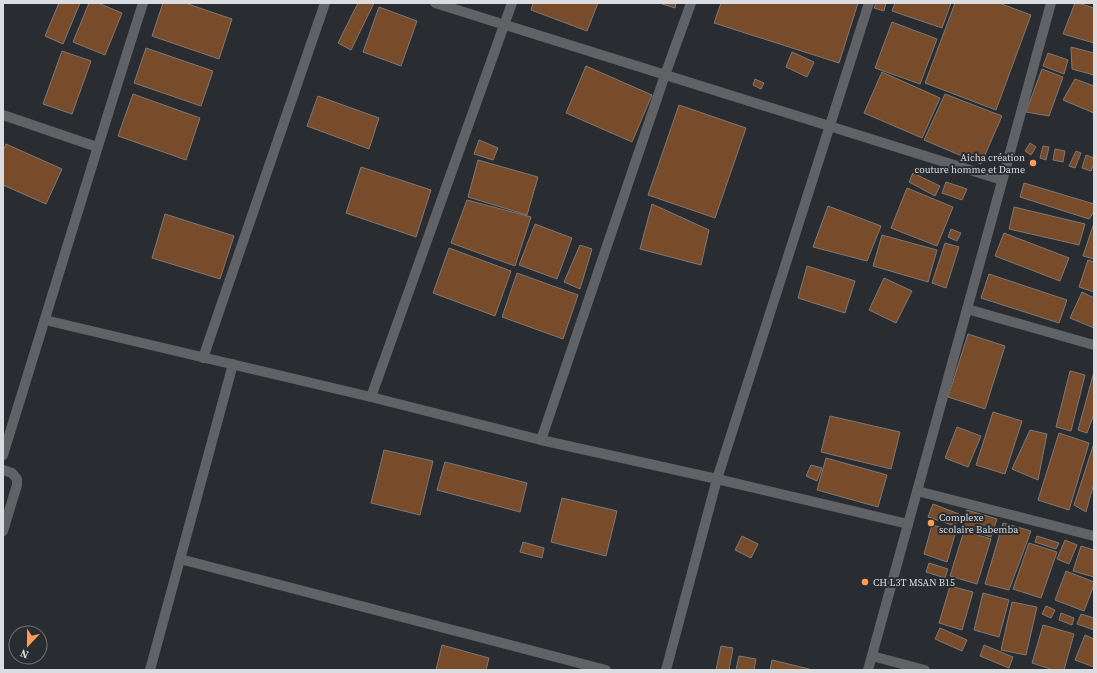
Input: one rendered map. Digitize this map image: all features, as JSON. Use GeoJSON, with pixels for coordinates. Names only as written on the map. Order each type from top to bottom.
{"type":"FeatureCollection","features":[{"type":"Feature","properties":{"kind":"street"},"geometry":{"type":"LineString","coordinates":[[3,455],[97,147],[143,3]]}},
{"type":"Feature","properties":{"kind":"street"},"geometry":{"type":"LineString","coordinates":[[203,358],[325,3]]}},
{"type":"Feature","properties":{"kind":"street"},"geometry":{"type":"LineString","coordinates":[[435,3],[1002,180]]}},
{"type":"Feature","properties":{"kind":"street"},"geometry":{"type":"LineString","coordinates":[[371,397],[512,3]]}},
{"type":"Feature","properties":{"kind":"street"},"geometry":{"type":"LineString","coordinates":[[541,440],[665,75],[691,3]]}},
{"type":"Feature","properties":{"kind":"street"},"geometry":{"type":"LineString","coordinates":[[666,670],[717,479],[869,3]]}},
{"type":"Feature","properties":{"kind":"street"},"geometry":{"type":"LineString","coordinates":[[868,670],[1051,3]]}},
{"type":"Feature","properties":{"kind":"street"},"geometry":{"type":"LineString","coordinates":[[3,115],[97,147]]}},
{"type":"Feature","properties":{"kind":"street"},"geometry":{"type":"LineString","coordinates":[[967,310],[1094,345]]}},
{"type":"Feature","properties":{"kind":"street"},"geometry":{"type":"LineString","coordinates":[[45,320],[371,397],[541,440],[717,479],[908,524]]}},
{"type":"Feature","properties":{"kind":"street"},"geometry":{"type":"LineString","coordinates":[[150,670],[234,364]]}},
{"type":"Feature","properties":{"kind":"street"},"geometry":{"type":"LineString","coordinates":[[3,470],[12,473],[17,479],[17,485],[3,531]]}},
{"type":"Feature","properties":{"kind":"street"},"geometry":{"type":"LineString","coordinates":[[917,491],[1094,536]]}},
{"type":"Feature","properties":{"kind":"street"},"geometry":{"type":"LineString","coordinates":[[180,559],[606,670]]}},
{"type":"Feature","properties":{"kind":"street"},"geometry":{"type":"LineString","coordinates":[[872,656],[925,670]]}},
{"type":"Feature","properties":{"kind":"building"},"geometry":{"type":"Polygon","coordinates":[[[59,3],[80,3],[63,44],[45,36],[59,3]]]}},
{"type":"Feature","properties":{"kind":"building"},"geometry":{"type":"Polygon","coordinates":[[[89,3],[98,3],[122,13],[105,55],[73,42],[89,3]]]}},
{"type":"Feature","properties":{"kind":"building"},"geometry":{"type":"Polygon","coordinates":[[[163,3],[185,3],[232,19],[219,59],[152,36],[163,3]]]}},
{"type":"Feature","properties":{"kind":"building"},"geometry":{"type":"Polygon","coordinates":[[[358,3],[374,3],[351,50],[338,43],[358,3]]]}},
{"type":"Feature","properties":{"kind":"building"},"geometry":{"type":"Polygon","coordinates":[[[533,3],[598,3],[587,31],[531,10],[533,3]]]}},
{"type":"Feature","properties":{"kind":"building"},"geometry":{"type":"Polygon","coordinates":[[[659,3],[676,3],[675,8],[659,3]]]}},
{"type":"Feature","properties":{"kind":"building"},"geometry":{"type":"Polygon","coordinates":[[[721,3],[858,3],[839,63],[714,23],[721,3]]]}},
{"type":"Feature","properties":{"kind":"building"},"geometry":{"type":"Polygon","coordinates":[[[876,3],[886,3],[884,11],[874,8],[876,3]]]}},
{"type":"Feature","properties":{"kind":"building"},"geometry":{"type":"Polygon","coordinates":[[[895,3],[951,3],[942,28],[892,11],[895,3]]]}},
{"type":"Feature","properties":{"kind":"building"},"geometry":{"type":"Polygon","coordinates":[[[955,3],[999,3],[1031,15],[996,110],[925,83],[955,3]]]}},
{"type":"Feature","properties":{"kind":"building"},"geometry":{"type":"Polygon","coordinates":[[[1075,3],[1094,8],[1094,43],[1063,34],[1075,3]]]}},
{"type":"Feature","properties":{"kind":"building"},"geometry":{"type":"Polygon","coordinates":[[[379,7],[417,21],[401,66],[363,52],[379,7]]]}},
{"type":"Feature","properties":{"kind":"building"},"geometry":{"type":"Polygon","coordinates":[[[892,22],[937,39],[920,84],[875,68],[892,22]]]}},
{"type":"Feature","properties":{"kind":"building"},"geometry":{"type":"Polygon","coordinates":[[[1071,47],[1094,53],[1094,75],[1072,69],[1071,47]]]}},
{"type":"Feature","properties":{"kind":"building"},"geometry":{"type":"Polygon","coordinates":[[[146,48],[213,71],[201,106],[134,83],[146,48]]]}},
{"type":"Feature","properties":{"kind":"building"},"geometry":{"type":"Polygon","coordinates":[[[62,51],[91,61],[72,114],[43,104],[62,51]]]}},
{"type":"Feature","properties":{"kind":"building"},"geometry":{"type":"Polygon","coordinates":[[[792,52],[814,62],[807,77],[786,67],[792,52]]]}},
{"type":"Feature","properties":{"kind":"building"},"geometry":{"type":"Polygon","coordinates":[[[1048,53],[1068,60],[1064,74],[1043,66],[1048,53]]]}},
{"type":"Feature","properties":{"kind":"building"},"geometry":{"type":"Polygon","coordinates":[[[586,66],[652,95],[632,142],[566,113],[586,66]]]}},
{"type":"Feature","properties":{"kind":"building"},"geometry":{"type":"Polygon","coordinates":[[[1042,69],[1063,77],[1049,116],[1026,112],[1042,69]]]}},
{"type":"Feature","properties":{"kind":"building"},"geometry":{"type":"Polygon","coordinates":[[[882,72],[940,98],[922,138],[864,113],[882,72]]]}},
{"type":"Feature","properties":{"kind":"building"},"geometry":{"type":"Polygon","coordinates":[[[755,79],[764,83],[761,89],[753,85],[755,79]]]}},
{"type":"Feature","properties":{"kind":"building"},"geometry":{"type":"Polygon","coordinates":[[[1075,79],[1094,86],[1094,113],[1063,100],[1075,79]]]}},
{"type":"Feature","properties":{"kind":"building"},"geometry":{"type":"Polygon","coordinates":[[[133,94],[200,118],[186,160],[118,136],[133,94]]]}},
{"type":"Feature","properties":{"kind":"building"},"geometry":{"type":"Polygon","coordinates":[[[945,94],[1002,116],[981,164],[924,140],[945,94]]]}},
{"type":"Feature","properties":{"kind":"building"},"geometry":{"type":"Polygon","coordinates":[[[318,96],[379,118],[369,149],[307,126],[318,96]]]}},
{"type":"Feature","properties":{"kind":"building"},"geometry":{"type":"Polygon","coordinates":[[[679,105],[746,128],[715,218],[648,195],[679,105]]]}},
{"type":"Feature","properties":{"kind":"building"},"geometry":{"type":"Polygon","coordinates":[[[479,140],[498,148],[493,160],[474,154],[479,140]]]}},
{"type":"Feature","properties":{"kind":"building"},"geometry":{"type":"Polygon","coordinates":[[[1030,143],[1036,147],[1031,155],[1025,151],[1030,143]]]}},
{"type":"Feature","properties":{"kind":"building"},"geometry":{"type":"Polygon","coordinates":[[[6,144],[62,169],[46,204],[3,185],[3,151],[6,144]]]}},
{"type":"Feature","properties":{"kind":"building"},"geometry":{"type":"Polygon","coordinates":[[[1043,146],[1049,147],[1046,160],[1040,158],[1043,146]]]}},
{"type":"Feature","properties":{"kind":"building"},"geometry":{"type":"Polygon","coordinates":[[[1055,149],[1065,151],[1063,162],[1053,160],[1055,149]]]}},
{"type":"Feature","properties":{"kind":"building"},"geometry":{"type":"Polygon","coordinates":[[[1076,151],[1081,153],[1075,168],[1069,166],[1076,151]]]}},
{"type":"Feature","properties":{"kind":"building"},"geometry":{"type":"Polygon","coordinates":[[[1086,155],[1094,158],[1091,171],[1082,168],[1086,155]]]}},
{"type":"Feature","properties":{"kind":"building"},"geometry":{"type":"Polygon","coordinates":[[[478,160],[538,177],[527,215],[468,197],[478,160]]]}},
{"type":"Feature","properties":{"kind":"building"},"geometry":{"type":"Polygon","coordinates":[[[361,167],[431,190],[416,237],[346,213],[361,167]]]}},
{"type":"Feature","properties":{"kind":"building"},"geometry":{"type":"Polygon","coordinates":[[[913,173],[940,186],[935,196],[909,182],[913,173]]]}},
{"type":"Feature","properties":{"kind":"building"},"geometry":{"type":"Polygon","coordinates":[[[946,182],[967,189],[962,200],[942,193],[946,182]]]}},
{"type":"Feature","properties":{"kind":"building"},"geometry":{"type":"Polygon","coordinates":[[[1024,183],[1094,204],[1094,212],[1089,219],[1020,197],[1024,183]]]}},
{"type":"Feature","properties":{"kind":"building"},"geometry":{"type":"Polygon","coordinates":[[[907,188],[953,207],[937,246],[891,228],[907,188]]]}},
{"type":"Feature","properties":{"kind":"building"},"geometry":{"type":"Polygon","coordinates":[[[467,200],[531,217],[515,266],[451,243],[467,200]]]}},
{"type":"Feature","properties":{"kind":"building"},"geometry":{"type":"Polygon","coordinates":[[[652,204],[709,230],[701,265],[640,249],[652,204]]]}},
{"type":"Feature","properties":{"kind":"building"},"geometry":{"type":"Polygon","coordinates":[[[828,206],[881,226],[867,261],[813,247],[828,206]]]}},
{"type":"Feature","properties":{"kind":"building"},"geometry":{"type":"Polygon","coordinates":[[[1014,207],[1085,224],[1079,245],[1009,229],[1014,207]]]}},
{"type":"Feature","properties":{"kind":"building"},"geometry":{"type":"Polygon","coordinates":[[[165,214],[234,236],[220,279],[152,258],[165,214]]]}},
{"type":"Feature","properties":{"kind":"building"},"geometry":{"type":"Polygon","coordinates":[[[1094,223],[1094,259],[1083,256],[1094,223]]]}},
{"type":"Feature","properties":{"kind":"building"},"geometry":{"type":"Polygon","coordinates":[[[535,224],[572,238],[557,279],[519,265],[535,224]]]}},
{"type":"Feature","properties":{"kind":"building"},"geometry":{"type":"Polygon","coordinates":[[[951,229],[961,233],[957,241],[948,237],[951,229]]]}},
{"type":"Feature","properties":{"kind":"building"},"geometry":{"type":"Polygon","coordinates":[[[1004,233],[1069,258],[1060,281],[995,256],[1004,233]]]}},
{"type":"Feature","properties":{"kind":"building"},"geometry":{"type":"Polygon","coordinates":[[[882,235],[937,250],[928,282],[873,266],[882,235]]]}},
{"type":"Feature","properties":{"kind":"building"},"geometry":{"type":"Polygon","coordinates":[[[945,243],[959,247],[946,288],[932,283],[945,243]]]}},
{"type":"Feature","properties":{"kind":"building"},"geometry":{"type":"Polygon","coordinates":[[[580,245],[592,249],[580,289],[564,282],[580,245]]]}},
{"type":"Feature","properties":{"kind":"building"},"geometry":{"type":"Polygon","coordinates":[[[449,248],[511,271],[495,316],[433,293],[449,248]]]}},
{"type":"Feature","properties":{"kind":"building"},"geometry":{"type":"Polygon","coordinates":[[[1088,260],[1094,262],[1094,292],[1079,287],[1088,260]]]}},
{"type":"Feature","properties":{"kind":"building"},"geometry":{"type":"Polygon","coordinates":[[[807,266],[855,281],[845,313],[798,298],[807,266]]]}},
{"type":"Feature","properties":{"kind":"building"},"geometry":{"type":"Polygon","coordinates":[[[517,273],[578,295],[563,339],[502,317],[517,273]]]}},
{"type":"Feature","properties":{"kind":"building"},"geometry":{"type":"Polygon","coordinates":[[[989,274],[1067,300],[1059,323],[981,298],[989,274]]]}},
{"type":"Feature","properties":{"kind":"building"},"geometry":{"type":"Polygon","coordinates":[[[884,278],[912,291],[896,323],[869,310],[884,278]]]}},
{"type":"Feature","properties":{"kind":"building"},"geometry":{"type":"Polygon","coordinates":[[[1082,292],[1094,298],[1094,328],[1070,318],[1082,292]]]}},
{"type":"Feature","properties":{"kind":"building"},"geometry":{"type":"Polygon","coordinates":[[[968,334],[1005,346],[985,409],[948,397],[968,334]]]}},
{"type":"Feature","properties":{"kind":"building"},"geometry":{"type":"Polygon","coordinates":[[[1070,371],[1085,375],[1071,431],[1056,427],[1070,371]]]}},
{"type":"Feature","properties":{"kind":"building"},"geometry":{"type":"Polygon","coordinates":[[[1094,372],[1094,414],[1087,433],[1078,430],[1094,372]]]}},
{"type":"Feature","properties":{"kind":"building"},"geometry":{"type":"Polygon","coordinates":[[[993,412],[1022,421],[1005,474],[976,465],[993,412]]]}},
{"type":"Feature","properties":{"kind":"building"},"geometry":{"type":"Polygon","coordinates":[[[830,416],[900,432],[891,469],[821,452],[830,416]]]}},
{"type":"Feature","properties":{"kind":"building"},"geometry":{"type":"Polygon","coordinates":[[[957,427],[981,436],[968,467],[945,458],[957,427]]]}},
{"type":"Feature","properties":{"kind":"building"},"geometry":{"type":"Polygon","coordinates":[[[1030,430],[1047,434],[1038,480],[1012,469],[1030,430]]]}},
{"type":"Feature","properties":{"kind":"building"},"geometry":{"type":"Polygon","coordinates":[[[1059,433],[1089,443],[1069,510],[1038,500],[1059,433]]]}},
{"type":"Feature","properties":{"kind":"building"},"geometry":{"type":"Polygon","coordinates":[[[1094,443],[1094,483],[1086,512],[1074,505],[1094,443]]]}},
{"type":"Feature","properties":{"kind":"building"},"geometry":{"type":"Polygon","coordinates":[[[384,450],[433,461],[420,515],[371,503],[384,450]]]}},
{"type":"Feature","properties":{"kind":"building"},"geometry":{"type":"Polygon","coordinates":[[[826,458],[887,475],[878,507],[817,490],[826,458]]]}},
{"type":"Feature","properties":{"kind":"building"},"geometry":{"type":"Polygon","coordinates":[[[445,462],[527,483],[520,512],[437,490],[445,462]]]}},
{"type":"Feature","properties":{"kind":"building"},"geometry":{"type":"Polygon","coordinates":[[[811,465],[822,468],[817,481],[806,476],[811,465]]]}},
{"type":"Feature","properties":{"kind":"building"},"geometry":{"type":"Polygon","coordinates":[[[562,498],[617,511],[606,556],[551,542],[562,498]]]}},
{"type":"Feature","properties":{"kind":"building"},"geometry":{"type":"Polygon","coordinates":[[[933,504],[959,514],[955,526],[928,517],[933,504]]]}},
{"type":"Feature","properties":{"kind":"building"},"geometry":{"type":"Polygon","coordinates":[[[967,510],[997,519],[991,537],[962,527],[967,510]]]}},
{"type":"Feature","properties":{"kind":"building"},"geometry":{"type":"Polygon","coordinates":[[[1003,523],[1031,531],[1009,590],[985,584],[1003,523]]]}},
{"type":"Feature","properties":{"kind":"building"},"geometry":{"type":"Polygon","coordinates":[[[932,525],[956,531],[947,562],[924,554],[932,525]]]}},
{"type":"Feature","properties":{"kind":"building"},"geometry":{"type":"Polygon","coordinates":[[[964,531],[991,539],[977,584],[950,576],[964,531]]]}},
{"type":"Feature","properties":{"kind":"building"},"geometry":{"type":"Polygon","coordinates":[[[742,536],[758,544],[751,558],[735,550],[742,536]]]}},
{"type":"Feature","properties":{"kind":"building"},"geometry":{"type":"Polygon","coordinates":[[[1037,536],[1059,543],[1056,549],[1035,542],[1037,536]]]}},
{"type":"Feature","properties":{"kind":"building"},"geometry":{"type":"Polygon","coordinates":[[[1065,540],[1077,545],[1069,564],[1057,559],[1065,540]]]}},
{"type":"Feature","properties":{"kind":"building"},"geometry":{"type":"Polygon","coordinates":[[[523,542],[544,548],[542,558],[520,552],[523,542]]]}},
{"type":"Feature","properties":{"kind":"building"},"geometry":{"type":"Polygon","coordinates":[[[1029,543],[1057,552],[1041,598],[1013,589],[1029,543]]]}},
{"type":"Feature","properties":{"kind":"building"},"geometry":{"type":"Polygon","coordinates":[[[1081,546],[1094,550],[1094,577],[1073,571],[1081,546]]]}},
{"type":"Feature","properties":{"kind":"building"},"geometry":{"type":"Polygon","coordinates":[[[929,563],[948,569],[945,578],[926,572],[929,563]]]}},
{"type":"Feature","properties":{"kind":"building"},"geometry":{"type":"Polygon","coordinates":[[[1066,571],[1094,582],[1084,611],[1055,600],[1066,571]]]}},
{"type":"Feature","properties":{"kind":"building"},"geometry":{"type":"Polygon","coordinates":[[[950,586],[973,592],[962,630],[939,623],[950,586]]]}},
{"type":"Feature","properties":{"kind":"building"},"geometry":{"type":"Polygon","coordinates":[[[983,593],[1009,600],[999,637],[974,630],[983,593]]]}},
{"type":"Feature","properties":{"kind":"building"},"geometry":{"type":"Polygon","coordinates":[[[1012,602],[1037,607],[1026,655],[1001,650],[1012,602]]]}},
{"type":"Feature","properties":{"kind":"building"},"geometry":{"type":"Polygon","coordinates":[[[1046,606],[1055,610],[1051,618],[1042,614],[1046,606]]]}},
{"type":"Feature","properties":{"kind":"building"},"geometry":{"type":"Polygon","coordinates":[[[1061,613],[1074,618],[1072,625],[1059,620],[1061,613]]]}},
{"type":"Feature","properties":{"kind":"building"},"geometry":{"type":"Polygon","coordinates":[[[1081,614],[1094,618],[1094,630],[1077,624],[1081,614]]]}},
{"type":"Feature","properties":{"kind":"building"},"geometry":{"type":"Polygon","coordinates":[[[1043,625],[1074,634],[1064,670],[1054,670],[1032,663],[1043,625]]]}},
{"type":"Feature","properties":{"kind":"building"},"geometry":{"type":"Polygon","coordinates":[[[940,628],[967,640],[962,651],[935,639],[940,628]]]}},
{"type":"Feature","properties":{"kind":"building"},"geometry":{"type":"Polygon","coordinates":[[[1085,635],[1094,639],[1094,667],[1075,660],[1085,635]]]}},
{"type":"Feature","properties":{"kind":"building"},"geometry":{"type":"Polygon","coordinates":[[[442,645],[489,658],[486,670],[436,670],[442,645]]]}},
{"type":"Feature","properties":{"kind":"building"},"geometry":{"type":"Polygon","coordinates":[[[984,645],[1013,657],[1009,668],[980,656],[984,645]]]}},
{"type":"Feature","properties":{"kind":"building"},"geometry":{"type":"Polygon","coordinates":[[[721,646],[733,648],[729,670],[716,670],[721,646]]]}},
{"type":"Feature","properties":{"kind":"building"},"geometry":{"type":"Polygon","coordinates":[[[739,656],[756,659],[754,670],[736,670],[739,656]]]}},
{"type":"Feature","properties":{"kind":"building"},"geometry":{"type":"Polygon","coordinates":[[[772,660],[813,670],[770,670],[772,660]]]}},
{"type":"Feature","properties":{"kind":"place","name":"Aicha création couture homme et Dame"},"geometry":{"type":"Point","coordinates":[1033,163]}},
{"type":"Feature","properties":{"kind":"place","name":"Complexe scolaire Babemba"},"geometry":{"type":"Point","coordinates":[931,523]}},
{"type":"Feature","properties":{"kind":"place","name":"CH L3T MSAN B15"},"geometry":{"type":"Point","coordinates":[865,582]}}]}
